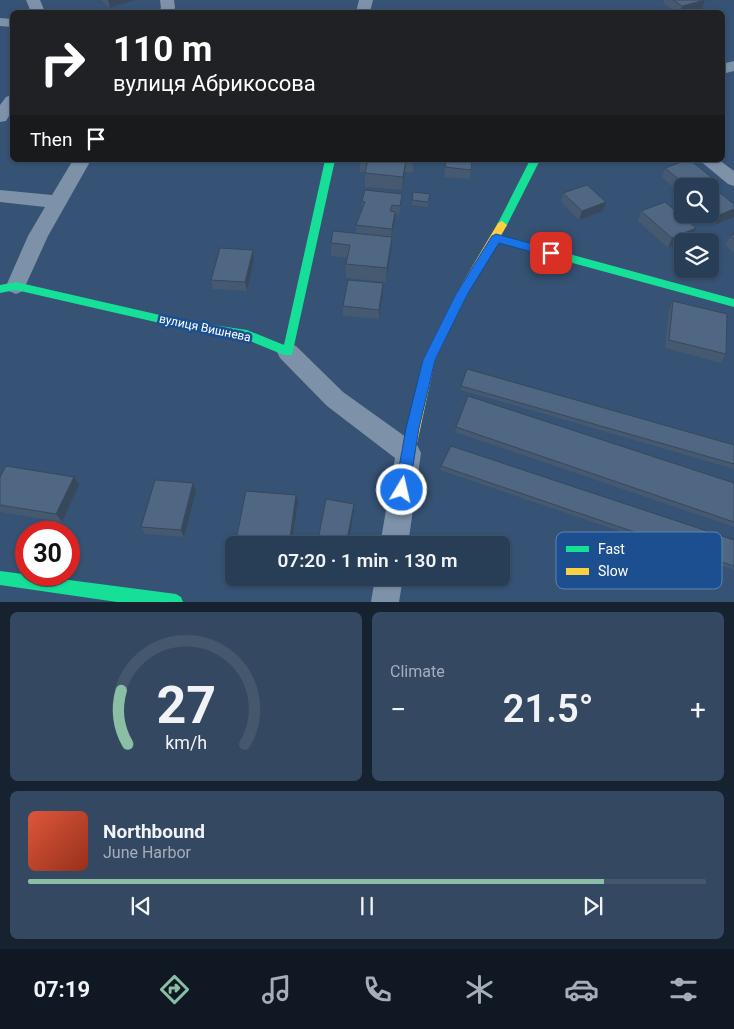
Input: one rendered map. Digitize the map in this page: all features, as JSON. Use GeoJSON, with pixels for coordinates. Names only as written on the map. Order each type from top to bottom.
{"type":"FeatureCollection","features":[{"type":"Feature","properties":{"kind":"street"},"geometry":{"type":"LineString","coordinates":[[0,117],[10,103]]}},
{"type":"Feature","properties":{"kind":"street"},"geometry":{"type":"LineString","coordinates":[[8,287],[81,162]]}},
{"type":"Feature","properties":{"kind":"street"},"geometry":{"type":"LineString","coordinates":[[330,162],[288,352],[335,399],[408,453]]}},
{"type":"Feature","properties":{"kind":"street"},"geometry":{"type":"LineString","coordinates":[[395,536],[408,453],[429,360],[462,294],[496,238],[534,162]]}},
{"type":"Feature","properties":{"kind":"street"},"geometry":{"type":"LineString","coordinates":[[711,162],[734,180]]}},
{"type":"Feature","properties":{"kind":"street"},"geometry":{"type":"LineString","coordinates":[[0,196],[59,202]]}},
{"type":"Feature","properties":{"kind":"street"},"geometry":{"type":"LineString","coordinates":[[496,238],[734,303]]}},
{"type":"Feature","properties":{"kind":"street","name":"вулиця Вишнева"},"geometry":{"type":"LineString","coordinates":[[8,287],[186,325],[247,335],[288,352]]}},
{"type":"Feature","properties":{"kind":"street"},"geometry":{"type":"LineString","coordinates":[[0,578],[176,602]]}},
{"type":"Feature","properties":{"kind":"street"},"geometry":{"type":"LineString","coordinates":[[385,602],[388,586]]}},
{"type":"Feature","properties":{"kind":"building"},"geometry":{"type":"Polygon","coordinates":[[[673,0],[705,0],[682,6],[673,0]]]}},
{"type":"Feature","properties":{"kind":"building"},"geometry":{"type":"Polygon","coordinates":[[[368,162],[406,162],[403,177],[365,173],[368,162]]]}},
{"type":"Feature","properties":{"kind":"building"},"geometry":{"type":"Polygon","coordinates":[[[446,162],[472,162],[471,170],[445,167],[446,162]]]}},
{"type":"Feature","properties":{"kind":"building"},"geometry":{"type":"Polygon","coordinates":[[[682,162],[692,162],[711,177],[708,178],[677,178],[665,168],[682,162]]]}},
{"type":"Feature","properties":{"kind":"building"},"geometry":{"type":"Polygon","coordinates":[[[587,185],[606,202],[582,211],[563,193],[587,185]]]}},
{"type":"Feature","properties":{"kind":"building"},"geometry":{"type":"Polygon","coordinates":[[[365,190],[402,194],[400,206],[392,205],[390,211],[395,212],[392,229],[356,225],[365,202],[362,201],[365,190]]]}},
{"type":"Feature","properties":{"kind":"building"},"geometry":{"type":"Polygon","coordinates":[[[413,192],[430,194],[428,202],[412,200],[413,192]]]}},
{"type":"Feature","properties":{"kind":"building"},"geometry":{"type":"Polygon","coordinates":[[[719,192],[734,204],[734,209],[719,215],[719,192]]]}},
{"type":"Feature","properties":{"kind":"building"},"geometry":{"type":"Polygon","coordinates":[[[665,202],[674,210],[674,223],[690,223],[696,228],[684,233],[674,233],[674,237],[672,238],[641,211],[665,202]]]}},
{"type":"Feature","properties":{"kind":"building"},"geometry":{"type":"Polygon","coordinates":[[[333,231],[392,237],[387,268],[346,264],[350,245],[331,243],[333,231]]]}},
{"type":"Feature","properties":{"kind":"building"},"geometry":{"type":"Polygon","coordinates":[[[220,248],[253,250],[245,282],[211,280],[220,248]]]}},
{"type":"Feature","properties":{"kind":"building"},"geometry":{"type":"Polygon","coordinates":[[[348,280],[383,283],[379,310],[343,306],[348,280]]]}},
{"type":"Feature","properties":{"kind":"building"},"geometry":{"type":"Polygon","coordinates":[[[673,301],[727,314],[726,354],[669,340],[673,301]]]}},
{"type":"Feature","properties":{"kind":"building"},"geometry":{"type":"Polygon","coordinates":[[[467,369],[734,445],[734,464],[461,386],[467,369]]]}},
{"type":"Feature","properties":{"kind":"building"},"geometry":{"type":"Polygon","coordinates":[[[468,396],[734,483],[734,522],[456,427],[468,396]]]}},
{"type":"Feature","properties":{"kind":"building"},"geometry":{"type":"Polygon","coordinates":[[[451,446],[710,532],[634,532],[441,466],[451,446]]]}},
{"type":"Feature","properties":{"kind":"building"},"geometry":{"type":"Polygon","coordinates":[[[6,466],[74,477],[56,514],[0,505],[0,477],[6,466]]]}},
{"type":"Feature","properties":{"kind":"building"},"geometry":{"type":"Polygon","coordinates":[[[155,480],[193,483],[181,530],[141,527],[155,480]]]}},
{"type":"Feature","properties":{"kind":"building"},"geometry":{"type":"Polygon","coordinates":[[[246,491],[296,495],[290,536],[237,536],[246,491]]]}},
{"type":"Feature","properties":{"kind":"building"},"geometry":{"type":"Polygon","coordinates":[[[326,499],[354,504],[348,536],[319,536],[326,499]]]}},
{"type":"Feature","properties":{"kind":"building"},"geometry":{"type":"Polygon","coordinates":[[[722,536],[734,540],[734,566],[722,562],[722,536]]]}},
{"type":"Feature","properties":{"kind":"traffic: fast"},"geometry":{"type":"LineString","coordinates":[[0,289],[16,286],[186,325],[247,335],[288,352],[330,162]]}},
{"type":"Feature","properties":{"kind":"traffic: fast"},"geometry":{"type":"LineString","coordinates":[[502,225],[534,162]]}},
{"type":"Feature","properties":{"kind":"traffic: fast"},"geometry":{"type":"LineString","coordinates":[[496,238],[734,303]]}},
{"type":"Feature","properties":{"kind":"traffic: fast"},"geometry":{"type":"LineString","coordinates":[[0,578],[176,602]]}},
{"type":"Feature","properties":{"kind":"traffic: slow"},"geometry":{"type":"LineString","coordinates":[[408,453],[429,360],[462,294],[502,225]]}},
{"type":"Feature","properties":{"kind":"route"},"geometry":{"type":"LineString","coordinates":[[402,490],[412,428],[429,360],[462,294],[496,238],[551,253]]}}]}
